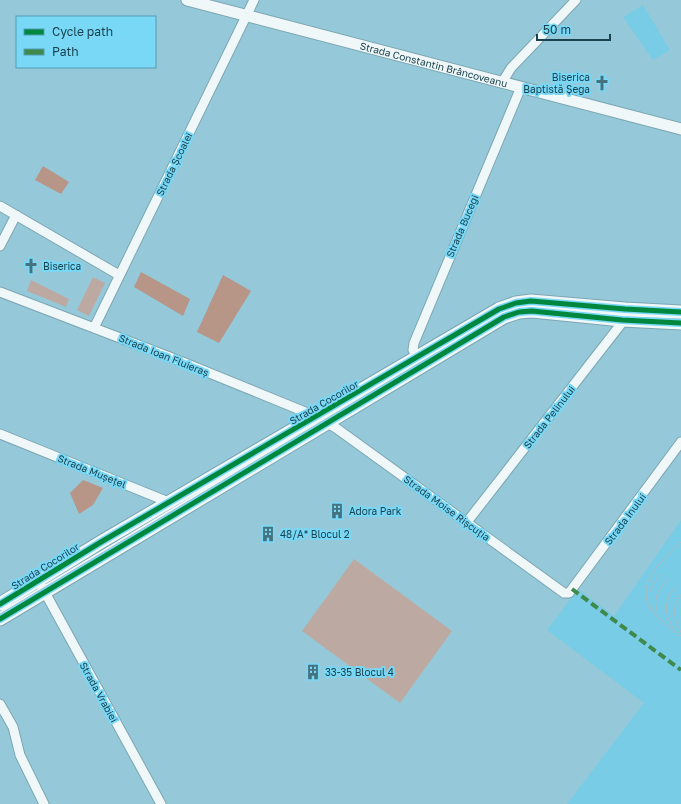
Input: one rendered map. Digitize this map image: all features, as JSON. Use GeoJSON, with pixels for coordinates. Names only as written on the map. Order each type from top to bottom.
{"type":"FeatureCollection","features":[{"type":"Feature","properties":{"kind":"main road","name":"Strada Cocorilor"},"geometry":{"type":"LineString","coordinates":[[0,619],[41,586],[170,502],[316,416],[504,318],[519,312],[532,311],[624,314],[681,312]]}},
{"type":"Feature","properties":{"kind":"main road","name":"Strada Cocorilor"},"geometry":{"type":"LineString","coordinates":[[624,314],[681,323]]}},
{"type":"Feature","properties":{"kind":"main road","name":"Strada Cocorilor"},"geometry":{"type":"LineString","coordinates":[[0,604],[41,586],[184,508],[327,423],[420,361]]}},
{"type":"Feature","properties":{"kind":"street","name":"Strada Constantin Brâncoveanu"},"geometry":{"type":"LineString","coordinates":[[187,0],[681,128]]}},
{"type":"Feature","properties":{"kind":"street","name":"Strada Școalei"},"geometry":{"type":"LineString","coordinates":[[94,328],[254,0]]}},
{"type":"Feature","properties":{"kind":"street"},"geometry":{"type":"LineString","coordinates":[[503,81],[511,68],[576,0]]}},
{"type":"Feature","properties":{"kind":"street","name":"Strada Bucegi"},"geometry":{"type":"LineString","coordinates":[[420,361],[413,350],[414,343],[521,87]]}},
{"type":"Feature","properties":{"kind":"street"},"geometry":{"type":"LineString","coordinates":[[0,206],[120,275]]}},
{"type":"Feature","properties":{"kind":"street"},"geometry":{"type":"LineString","coordinates":[[0,246],[16,215]]}},
{"type":"Feature","properties":{"kind":"street","name":"Strada Ioan Fluieraș"},"geometry":{"type":"LineString","coordinates":[[0,292],[316,416],[327,423]]}},
{"type":"Feature","properties":{"kind":"street","name":"Strada Pelinului"},"geometry":{"type":"LineString","coordinates":[[467,522],[621,324],[624,314]]}},
{"type":"Feature","properties":{"kind":"street","name":"Strada Moise Rișcuția"},"geometry":{"type":"LineString","coordinates":[[327,423],[562,591],[567,593]]}},
{"type":"Feature","properties":{"kind":"street","name":"Strada Mușețel"},"geometry":{"type":"LineString","coordinates":[[0,434],[184,508]]}},
{"type":"Feature","properties":{"kind":"street","name":"Strada Inului"},"geometry":{"type":"LineString","coordinates":[[567,593],[572,589],[681,442]]}},
{"type":"Feature","properties":{"kind":"street","name":"Strada Vrabiei"},"geometry":{"type":"LineString","coordinates":[[41,586],[161,804]]}},
{"type":"Feature","properties":{"kind":"street"},"geometry":{"type":"LineString","coordinates":[[0,704],[12,727],[20,755],[44,804]]}},
{"type":"Feature","properties":{"kind":"shaded area"},"geometry":{"type":"Polygon","coordinates":[[[643,5],[670,50],[653,60],[623,17],[643,5]]]}},
{"type":"Feature","properties":{"kind":"shaded area"},"geometry":{"type":"Polygon","coordinates":[[[43,166],[69,182],[61,194],[35,180],[43,166]]]}},
{"type":"Feature","properties":{"kind":"shaded area"},"geometry":{"type":"Polygon","coordinates":[[[141,272],[190,299],[183,316],[134,287],[141,272]]]}},
{"type":"Feature","properties":{"kind":"shaded area"},"geometry":{"type":"Polygon","coordinates":[[[223,275],[251,291],[219,343],[197,332],[223,275]]]}},
{"type":"Feature","properties":{"kind":"shaded area"},"geometry":{"type":"Polygon","coordinates":[[[93,277],[105,283],[89,316],[77,310],[93,277]]]}},
{"type":"Feature","properties":{"kind":"shaded area"},"geometry":{"type":"Polygon","coordinates":[[[31,280],[69,299],[66,307],[27,291],[31,280]]]}},
{"type":"Feature","properties":{"kind":"shaded area"},"geometry":{"type":"Polygon","coordinates":[[[83,480],[103,488],[93,505],[79,514],[70,493],[83,480]]]}},
{"type":"Feature","properties":{"kind":"shaded area"},"geometry":{"type":"Polygon","coordinates":[[[681,520],[681,804],[567,804],[644,703],[547,630],[578,589],[614,616],[681,520]]]}},
{"type":"Feature","properties":{"kind":"shaded area"},"geometry":{"type":"Polygon","coordinates":[[[354,559],[452,631],[400,703],[302,631],[354,559]]]}},
{"type":"Feature","properties":{"kind":"tram line"},"geometry":{"type":"LineString","coordinates":[[0,614],[421,362],[507,313],[530,308],[623,317],[681,319]]}},
{"type":"Feature","properties":{"kind":"tram line"},"geometry":{"type":"LineString","coordinates":[[651,610],[647,600],[646,590],[648,581],[659,564],[681,542]]}},
{"type":"Feature","properties":{"kind":"tram line"},"geometry":{"type":"LineString","coordinates":[[650,592],[654,583],[662,574]]}},
{"type":"Feature","properties":{"kind":"tram line"},"geometry":{"type":"LineString","coordinates":[[658,613],[656,608],[657,595],[661,587],[668,579]]}},
{"type":"Feature","properties":{"kind":"tram line"},"geometry":{"type":"LineString","coordinates":[[674,628],[668,618],[666,607],[669,597],[676,587]]}},
{"type":"Feature","properties":{"kind":"tram line"},"geometry":{"type":"LineString","coordinates":[[681,595],[675,608],[675,618],[681,632]]}},
{"type":"Feature","properties":{"kind":"tram line"},"geometry":{"type":"LineString","coordinates":[[650,606],[657,617],[681,636]]}},
{"type":"Feature","properties":{"kind":"marked path"},"geometry":{"type":"LineString","coordinates":[[572,589],[681,670]]}},
{"type":"Feature","properties":{"kind":"cycle path"},"geometry":{"type":"LineString","coordinates":[[0,604],[101,542],[499,309],[516,303],[531,301],[681,312]]}},
{"type":"Feature","properties":{"kind":"cycle path"},"geometry":{"type":"LineString","coordinates":[[0,619],[504,317],[519,312],[532,311],[622,320],[681,323]]}},
{"type":"Feature","properties":{"kind":"place","name":"Biserica Baptistă Șega"},"geometry":{"type":"Point","coordinates":[602,83]}},
{"type":"Feature","properties":{"kind":"place","name":"Biserica"},"geometry":{"type":"Point","coordinates":[31,266]}},
{"type":"Feature","properties":{"kind":"place","name":"Adora Park"},"geometry":{"type":"Point","coordinates":[337,511]}},
{"type":"Feature","properties":{"kind":"place","name":"48/A* Blocul 2"},"geometry":{"type":"Point","coordinates":[268,534]}},
{"type":"Feature","properties":{"kind":"place","name":"33-35 Blocul 4"},"geometry":{"type":"Point","coordinates":[313,672]}}]}
